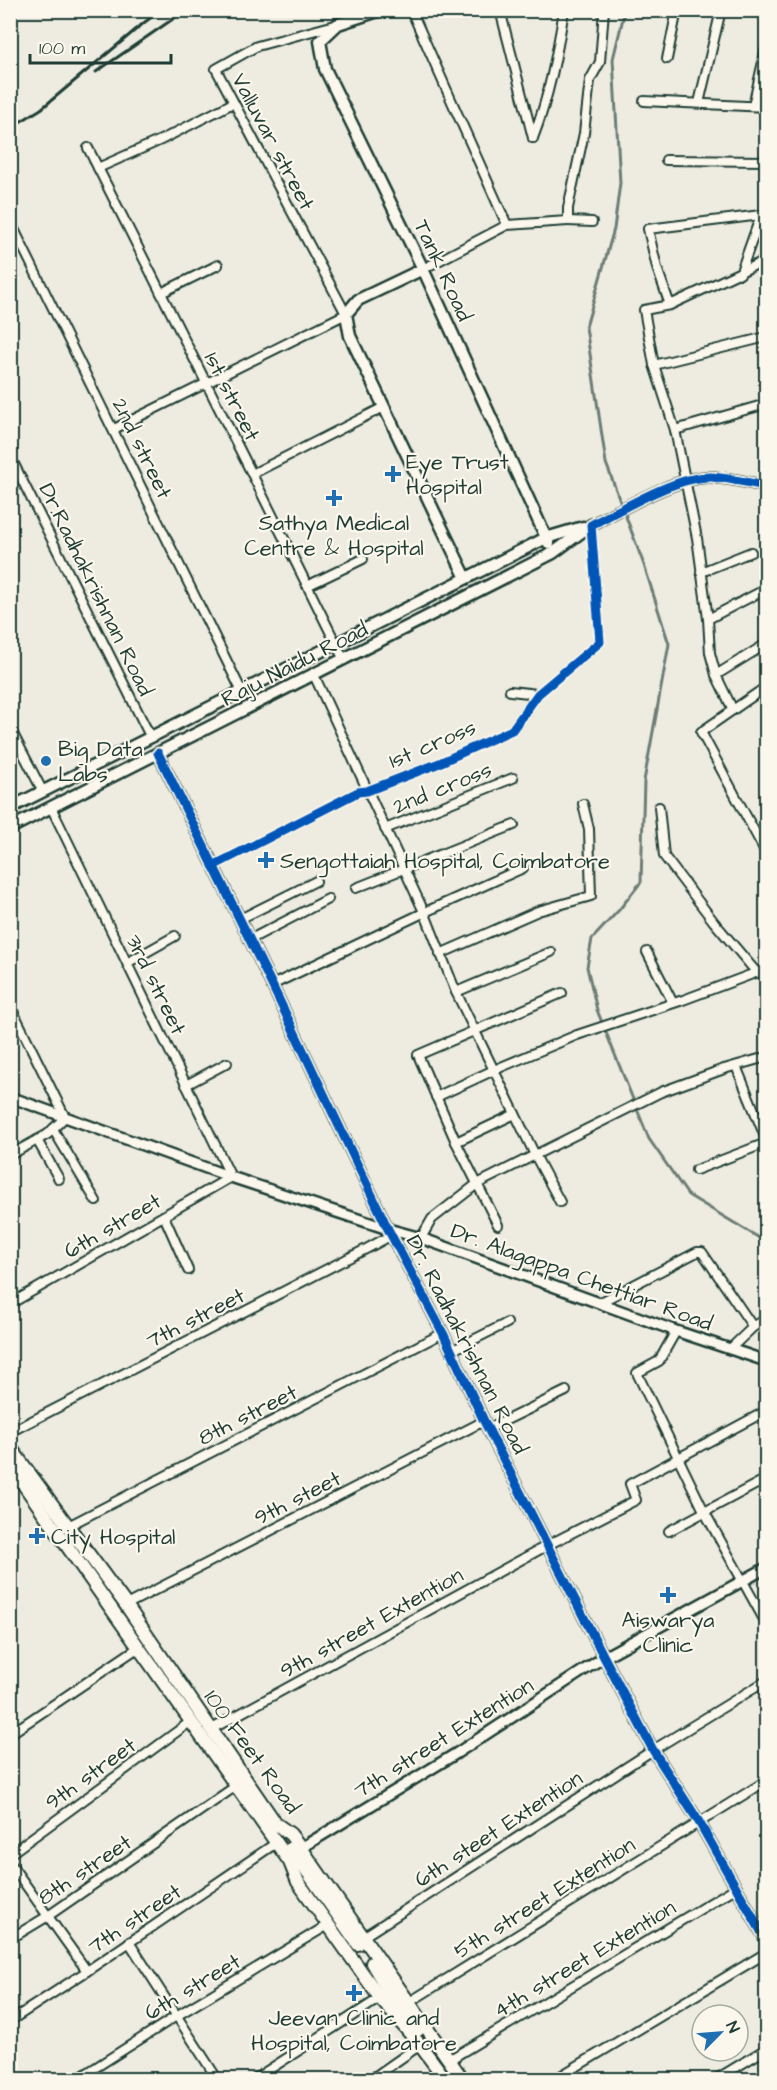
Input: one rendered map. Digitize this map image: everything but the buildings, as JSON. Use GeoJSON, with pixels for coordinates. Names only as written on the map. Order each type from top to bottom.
{"type":"FeatureCollection","features":[{"type":"Feature","properties":{"kind":"main road"},"geometry":{"type":"LineString","coordinates":[[338,24],[381,10]]}},
{"type":"Feature","properties":{"kind":"main road","name":"Tank Road"},"geometry":{"type":"LineString","coordinates":[[338,24],[320,40],[325,69],[423,269],[552,553]]}},
{"type":"Feature","properties":{"kind":"main road"},"geometry":{"type":"LineString","coordinates":[[423,269],[358,300],[346,314],[350,336],[466,578]]}},
{"type":"Feature","properties":{"kind":"main road","name":"Raju Naidu Road"},"geometry":{"type":"LineString","coordinates":[[10,808],[546,538],[591,525]]}},
{"type":"Feature","properties":{"kind":"main road","name":"Raju Naidu Road"},"geometry":{"type":"LineString","coordinates":[[10,828],[552,553],[591,525]]}},
{"type":"Feature","properties":{"kind":"main road","name":"100 Feet Road"},"geometry":{"type":"LineString","coordinates":[[10,1447],[126,1605],[276,1824],[290,1834],[298,1882],[328,1925],[383,1992],[446,2079]]}},
{"type":"Feature","properties":{"kind":"main road","name":"100 Feet Road"},"geometry":{"type":"LineString","coordinates":[[10,1465],[276,1843],[295,1854],[363,1937],[463,2079]]}},
{"type":"Feature","properties":{"kind":"main road"},"geometry":{"type":"LineString","coordinates":[[295,1854],[302,1877],[383,1992],[454,2079]]}},
{"type":"Feature","properties":{"kind":"main road"},"geometry":{"type":"LineString","coordinates":[[295,1854],[377,1970],[383,1992]]}},
{"type":"Feature","properties":{"kind":"street"},"geometry":{"type":"LineString","coordinates":[[411,10],[507,225]]}},
{"type":"Feature","properties":{"kind":"street"},"geometry":{"type":"LineString","coordinates":[[500,10],[533,138],[542,117],[556,61],[564,10]]}},
{"type":"Feature","properties":{"kind":"street"},"geometry":{"type":"LineString","coordinates":[[568,221],[584,133],[590,80],[600,62],[604,10]]}},
{"type":"Feature","properties":{"kind":"street"},"geometry":{"type":"LineString","coordinates":[[667,59],[677,10]]}},
{"type":"Feature","properties":{"kind":"street"},"geometry":{"type":"LineString","coordinates":[[699,104],[721,10]]}},
{"type":"Feature","properties":{"kind":"street","name":"Valluvar street"},"geometry":{"type":"LineString","coordinates":[[338,24],[257,46],[216,69],[346,314]]}},
{"type":"Feature","properties":{"kind":"street"},"geometry":{"type":"LineString","coordinates":[[753,106],[766,48]]}},
{"type":"Feature","properties":{"kind":"street"},"geometry":{"type":"LineString","coordinates":[[644,101],[766,107]]}},
{"type":"Feature","properties":{"kind":"street"},"geometry":{"type":"LineString","coordinates":[[98,168],[163,139],[233,103]]}},
{"type":"Feature","properties":{"kind":"street","name":"1st street"},"geometry":{"type":"LineString","coordinates":[[88,148],[344,660]]}},
{"type":"Feature","properties":{"kind":"street"},"geometry":{"type":"LineString","coordinates":[[666,160],[766,161]]}},
{"type":"Feature","properties":{"kind":"street"},"geometry":{"type":"LineString","coordinates":[[670,305],[657,268],[648,229],[764,214],[740,274]]}},
{"type":"Feature","properties":{"kind":"street","name":"2nd street"},"geometry":{"type":"LineString","coordinates":[[10,221],[242,692]]}},
{"type":"Feature","properties":{"kind":"street"},"geometry":{"type":"LineString","coordinates":[[423,269],[507,225],[568,221],[592,222]]}},
{"type":"Feature","properties":{"kind":"street"},"geometry":{"type":"LineString","coordinates":[[733,710],[716,675],[710,653],[708,619],[697,538],[675,430],[654,365],[644,310],[670,305],[766,260]]}},
{"type":"Feature","properties":{"kind":"street"},"geometry":{"type":"LineString","coordinates":[[161,293],[218,265]]}},
{"type":"Feature","properties":{"kind":"street"},"geometry":{"type":"LineString","coordinates":[[114,429],[346,314]]}},
{"type":"Feature","properties":{"kind":"street"},"geometry":{"type":"LineString","coordinates":[[654,365],[766,337]]}},
{"type":"Feature","properties":{"kind":"street"},"geometry":{"type":"LineString","coordinates":[[675,430],[766,404]]}},
{"type":"Feature","properties":{"kind":"street"},"geometry":{"type":"LineString","coordinates":[[252,474],[384,407]]}},
{"type":"Feature","properties":{"kind":"street","name":"Dr.Radhakrishnan Road"},"geometry":{"type":"LineString","coordinates":[[10,456],[150,738]]}},
{"type":"Feature","properties":{"kind":"street"},"geometry":{"type":"LineString","coordinates":[[510,692],[538,694],[600,642],[591,525],[659,491],[685,482],[710,477],[766,486]]}},
{"type":"Feature","properties":{"kind":"street"},"geometry":{"type":"LineString","coordinates":[[702,572],[751,552]]}},
{"type":"Feature","properties":{"kind":"street"},"geometry":{"type":"LineString","coordinates":[[307,586],[363,559]]}},
{"type":"Feature","properties":{"kind":"street"},"geometry":{"type":"LineString","coordinates":[[708,619],[766,589]]}},
{"type":"Feature","properties":{"kind":"street"},"geometry":{"type":"LineString","coordinates":[[716,675],[766,644]]}},
{"type":"Feature","properties":{"kind":"street"},"geometry":{"type":"LineString","coordinates":[[314,675],[403,868],[456,992],[560,1202]]}},
{"type":"Feature","properties":{"kind":"street"},"geometry":{"type":"LineString","coordinates":[[765,851],[701,732],[766,687]]}},
{"type":"Feature","properties":{"kind":"street","name":"1st cross"},"geometry":{"type":"LineString","coordinates":[[213,866],[358,792],[367,791],[438,764],[512,730],[538,694]]}},
{"type":"Feature","properties":{"kind":"street"},"geometry":{"type":"LineString","coordinates":[[10,728],[43,792]]}},
{"type":"Feature","properties":{"kind":"street","name":"Dr. Radhakrishnan Road"},"geometry":{"type":"LineString","coordinates":[[158,753],[388,1229],[604,1657],[653,1750],[699,1822],[766,1940]]}},
{"type":"Feature","properties":{"kind":"street","name":"2nd cross"},"geometry":{"type":"LineString","coordinates":[[385,829],[513,778]]}},
{"type":"Feature","properties":{"kind":"street"},"geometry":{"type":"LineString","coordinates":[[440,954],[538,911],[591,896],[589,829],[583,804]]}},
{"type":"Feature","properties":{"kind":"street","name":"3rd street"},"geometry":{"type":"LineString","coordinates":[[51,807],[231,1177]]}},
{"type":"Feature","properties":{"kind":"street"},"geometry":{"type":"LineString","coordinates":[[659,807],[664,856],[714,922],[757,973]]}},
{"type":"Feature","properties":{"kind":"street"},"geometry":{"type":"LineString","coordinates":[[356,888],[514,825]]}},
{"type":"Feature","properties":{"kind":"street"},"geometry":{"type":"LineString","coordinates":[[272,986],[423,913],[524,868]]}},
{"type":"Feature","properties":{"kind":"street"},"geometry":{"type":"LineString","coordinates":[[240,919],[316,881]]}},
{"type":"Feature","properties":{"kind":"street"},"geometry":{"type":"LineString","coordinates":[[249,940],[328,899]]}},
{"type":"Feature","properties":{"kind":"street"},"geometry":{"type":"LineString","coordinates":[[127,963],[175,936]]}},
{"type":"Feature","properties":{"kind":"street"},"geometry":{"type":"LineString","coordinates":[[456,992],[551,952]]}},
{"type":"Feature","properties":{"kind":"street"},"geometry":{"type":"LineString","coordinates":[[647,952],[673,1003]]}},
{"type":"Feature","properties":{"kind":"street"},"geometry":{"type":"LineString","coordinates":[[436,1097],[587,1032],[766,969]]}},
{"type":"Feature","properties":{"kind":"street"},"geometry":{"type":"LineString","coordinates":[[498,1225],[456,1142],[418,1055],[562,993]]}},
{"type":"Feature","properties":{"kind":"street"},"geometry":{"type":"LineString","coordinates":[[10,1005],[65,1117],[53,1129],[10,1155]]}},
{"type":"Feature","properties":{"kind":"street"},"geometry":{"type":"LineString","coordinates":[[421,1238],[432,1219],[477,1184],[661,1092],[766,1057]]}},
{"type":"Feature","properties":{"kind":"street"},"geometry":{"type":"LineString","coordinates":[[186,1085],[227,1063]]}},
{"type":"Feature","properties":{"kind":"street"},"geometry":{"type":"LineString","coordinates":[[696,1170],[766,1141],[736,1066]]}},
{"type":"Feature","properties":{"kind":"street","name":"Dr. Alagappa Chettiar Road"},"geometry":{"type":"LineString","coordinates":[[10,1097],[231,1177],[421,1238],[676,1331],[766,1361]]}},
{"type":"Feature","properties":{"kind":"street"},"geometry":{"type":"LineString","coordinates":[[456,1142],[515,1114]]}},
{"type":"Feature","properties":{"kind":"street"},"geometry":{"type":"LineString","coordinates":[[53,1129],[96,1201]]}},
{"type":"Feature","properties":{"kind":"street"},"geometry":{"type":"LineString","coordinates":[[37,1140],[59,1179]]}},
{"type":"Feature","properties":{"kind":"street","name":"6th street"},"geometry":{"type":"LineString","coordinates":[[10,1304],[231,1177]]}},
{"type":"Feature","properties":{"kind":"street"},"geometry":{"type":"LineString","coordinates":[[164,1216],[188,1270]]}},
{"type":"Feature","properties":{"kind":"street","name":"7th street"},"geometry":{"type":"LineString","coordinates":[[10,1432],[368,1248],[390,1236],[388,1229]]}},
{"type":"Feature","properties":{"kind":"street"},"geometry":{"type":"LineString","coordinates":[[599,1303],[697,1252],[702,1252],[753,1327]]}},
{"type":"Feature","properties":{"kind":"street"},"geometry":{"type":"LineString","coordinates":[[730,1349],[753,1327],[766,1319]]}},
{"type":"Feature","properties":{"kind":"street"},"geometry":{"type":"LineString","coordinates":[[451,1351],[507,1323]]}},
{"type":"Feature","properties":{"kind":"street"},"geometry":{"type":"LineString","coordinates":[[676,1331],[659,1361],[637,1373],[704,1511],[766,1623]]}},
{"type":"Feature","properties":{"kind":"street","name":"8th street"},"geometry":{"type":"LineString","coordinates":[[68,1526],[443,1334]]}},
{"type":"Feature","properties":{"kind":"street","name":"9th steet"},"geometry":{"type":"LineString","coordinates":[[126,1605],[486,1425],[566,1391]]}},
{"type":"Feature","properties":{"kind":"street"},"geometry":{"type":"LineString","coordinates":[[680,1459],[766,1411]]}},
{"type":"Feature","properties":{"kind":"street","name":"9th street Extention"},"geometry":{"type":"LineString","coordinates":[[210,1730],[548,1545],[636,1500],[630,1484],[680,1459]]}},
{"type":"Feature","properties":{"kind":"street"},"geometry":{"type":"LineString","coordinates":[[669,1531],[766,1479]]}},
{"type":"Feature","properties":{"kind":"street","name":"7th street Extention"},"geometry":{"type":"LineString","coordinates":[[295,1854],[457,1753],[604,1657],[766,1568]]}},
{"type":"Feature","properties":{"kind":"street"},"geometry":{"type":"LineString","coordinates":[[10,1734],[140,1647]]}},
{"type":"Feature","properties":{"kind":"street","name":"6th steet Extention"},"geometry":{"type":"LineString","coordinates":[[363,1937],[653,1750],[766,1681]]}},
{"type":"Feature","properties":{"kind":"street","name":"9th street"},"geometry":{"type":"LineString","coordinates":[[10,1854],[190,1722]]}},
{"type":"Feature","properties":{"kind":"street","name":"5th street Extention"},"geometry":{"type":"LineString","coordinates":[[408,2003],[766,1781]]}},
{"type":"Feature","properties":{"kind":"street","name":"8th street"},"geometry":{"type":"LineString","coordinates":[[10,1939],[48,1916],[236,1786]]}},
{"type":"Feature","properties":{"kind":"street","name":"7th street"},"geometry":{"type":"LineString","coordinates":[[10,2020],[87,1971],[276,1843]]}},
{"type":"Feature","properties":{"kind":"street"},"geometry":{"type":"LineString","coordinates":[[10,1863],[87,1971]]}},
{"type":"Feature","properties":{"kind":"street","name":"4th street Extention"},"geometry":{"type":"LineString","coordinates":[[449,2060],[737,1887]]}},
{"type":"Feature","properties":{"kind":"street","name":"6th street"},"geometry":{"type":"LineString","coordinates":[[76,2079],[328,1925]]}},
{"type":"Feature","properties":{"kind":"street"},"geometry":{"type":"LineString","coordinates":[[129,1942],[218,2079]]}},
{"type":"Feature","properties":{"kind":"street"},"geometry":{"type":"LineString","coordinates":[[554,2079],[766,1953]]}},
{"type":"Feature","properties":{"kind":"street"},"geometry":{"type":"LineString","coordinates":[[253,2079],[383,1992]]}},
{"type":"Feature","properties":{"kind":"street"},"geometry":{"type":"LineString","coordinates":[[370,2079],[420,2044]]}},
{"type":"Feature","properties":{"kind":"street"},"geometry":{"type":"LineString","coordinates":[[715,2079],[766,2049]]}},
{"type":"Feature","properties":{"kind":"waterway"},"geometry":{"type":"LineString","coordinates":[[625,10],[613,59],[620,183],[614,229],[586,327],[606,463],[644,565],[669,644],[644,781],[641,882],[592,939],[587,967],[597,1010],[649,1139],[688,1195],[766,1242]]}},
{"type":"Feature","properties":{"kind":"railway"},"geometry":{"type":"LineString","coordinates":[[10,128],[41,109],[161,10]]}},
{"type":"Feature","properties":{"kind":"railway"},"geometry":{"type":"LineString","coordinates":[[96,72],[186,10]]}},
{"type":"Feature","properties":{"kind":"cycle path"},"geometry":{"type":"LineString","coordinates":[[213,866],[358,792],[367,791],[437,764],[512,730],[538,694],[600,642],[591,525],[650,495],[697,478],[732,479],[766,486]]}},
{"type":"Feature","properties":{"kind":"cycle path"},"geometry":{"type":"LineString","coordinates":[[158,753],[388,1229],[443,1333],[484,1421],[604,1657],[653,1750],[699,1822],[766,1940]]}},
{"type":"Feature","properties":{"kind":"place","name":"Eye Trust Hospital"},"geometry":{"type":"Point","coordinates":[393,474]}},
{"type":"Feature","properties":{"kind":"place","name":"Sathya Medical Centre & Hospital"},"geometry":{"type":"Point","coordinates":[334,498]}},
{"type":"Feature","properties":{"kind":"place","name":"Big Data Labs"},"geometry":{"type":"Point","coordinates":[46,761]}},
{"type":"Feature","properties":{"kind":"place","name":"Sengottaiah Hospital, Coimbatore"},"geometry":{"type":"Point","coordinates":[266,860]}},
{"type":"Feature","properties":{"kind":"place","name":"City Hospital"},"geometry":{"type":"Point","coordinates":[37,1536]}},
{"type":"Feature","properties":{"kind":"place","name":"Aiswarya Clinic"},"geometry":{"type":"Point","coordinates":[668,1595]}},
{"type":"Feature","properties":{"kind":"place","name":"Jeevan Clinic and Hospital, Coimbatore"},"geometry":{"type":"Point","coordinates":[354,1993]}}]}
